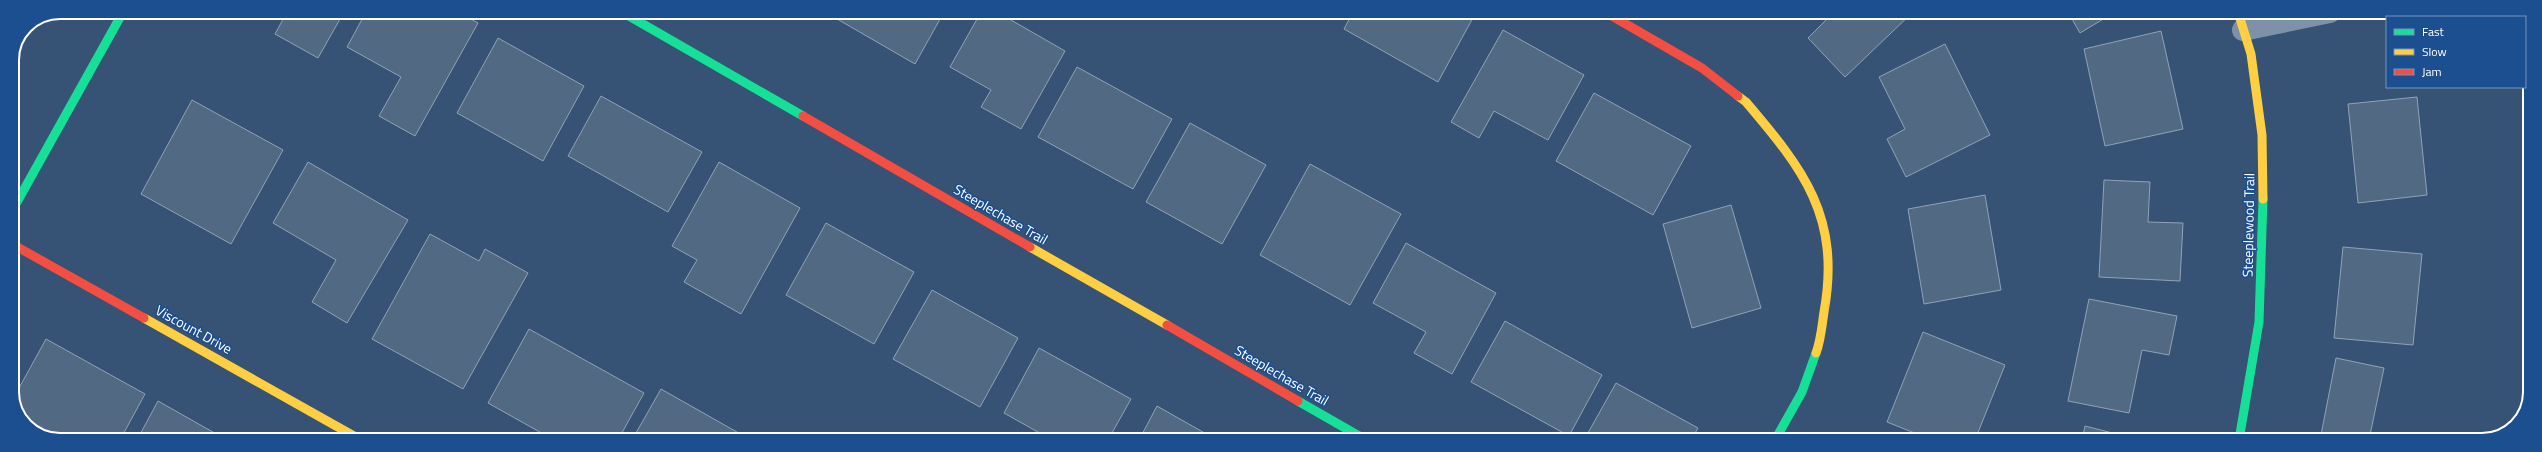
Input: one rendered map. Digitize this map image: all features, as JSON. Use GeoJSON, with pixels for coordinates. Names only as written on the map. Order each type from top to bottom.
{"type":"FeatureCollection","features":[{"type":"Feature","properties":{"kind":"street"},"geometry":{"type":"LineString","coordinates":[[19,198],[119,19]]}},
{"type":"Feature","properties":{"kind":"street","name":"Steeplechase Trail"},"geometry":{"type":"LineString","coordinates":[[634,19],[1354,433]]}},
{"type":"Feature","properties":{"kind":"street"},"geometry":{"type":"LineString","coordinates":[[1617,19],[1702,68],[1746,102],[1787,150],[1812,192],[1826,235],[1828,290],[1818,348],[1802,392],[1779,433]]}},
{"type":"Feature","properties":{"kind":"street"},"geometry":{"type":"LineString","coordinates":[[2241,21],[2261,19]]}},
{"type":"Feature","properties":{"kind":"street","name":"Steeplewood Trail"},"geometry":{"type":"LineString","coordinates":[[2240,433],[2259,322],[2264,221],[2262,134],[2251,54],[2241,21]]}},
{"type":"Feature","properties":{"kind":"street","name":"Viscount Drive"},"geometry":{"type":"LineString","coordinates":[[19,248],[349,433]]}},
{"type":"Feature","properties":{"kind":"building"},"geometry":{"type":"Polygon","coordinates":[[[283,19],[340,19],[318,58],[275,34],[283,19]]]}},
{"type":"Feature","properties":{"kind":"building"},"geometry":{"type":"Polygon","coordinates":[[[362,19],[471,19],[478,23],[415,136],[379,116],[401,77],[347,47],[362,19]]]}},
{"type":"Feature","properties":{"kind":"building"},"geometry":{"type":"Polygon","coordinates":[[[837,19],[940,19],[915,64],[837,19]]]}},
{"type":"Feature","properties":{"kind":"building"},"geometry":{"type":"Polygon","coordinates":[[[977,19],[1009,19],[1065,51],[1021,129],[981,107],[991,90],[950,67],[977,19]]]}},
{"type":"Feature","properties":{"kind":"building"},"geometry":{"type":"Polygon","coordinates":[[[1349,19],[1472,19],[1438,82],[1344,29],[1349,19]]]}},
{"type":"Feature","properties":{"kind":"building"},"geometry":{"type":"Polygon","coordinates":[[[1827,19],[1906,19],[1845,77],[1808,38],[1827,19]]]}},
{"type":"Feature","properties":{"kind":"building"},"geometry":{"type":"Polygon","coordinates":[[[2072,19],[2103,19],[2080,33],[2072,19]]]}},
{"type":"Feature","properties":{"kind":"building"},"geometry":{"type":"Polygon","coordinates":[[[1503,30],[1584,75],[1548,140],[1494,111],[1479,138],[1451,122],[1503,30]]]}},
{"type":"Feature","properties":{"kind":"building"},"geometry":{"type":"Polygon","coordinates":[[[2161,31],[2183,129],[2105,146],[2084,49],[2161,31]]]}},
{"type":"Feature","properties":{"kind":"building"},"geometry":{"type":"Polygon","coordinates":[[[498,38],[584,86],[543,161],[457,113],[498,38]]]}},
{"type":"Feature","properties":{"kind":"building"},"geometry":{"type":"Polygon","coordinates":[[[1945,44],[1990,135],[1906,177],[1887,139],[1905,129],[1879,77],[1945,44]]]}},
{"type":"Feature","properties":{"kind":"building"},"geometry":{"type":"Polygon","coordinates":[[[1077,67],[1172,119],[1133,189],[1038,137],[1077,67]]]}},
{"type":"Feature","properties":{"kind":"building"},"geometry":{"type":"Polygon","coordinates":[[[1594,93],[1691,146],[1653,215],[1556,161],[1594,93]]]}},
{"type":"Feature","properties":{"kind":"building"},"geometry":{"type":"Polygon","coordinates":[[[601,96],[702,152],[668,212],[568,156],[601,96]]]}},
{"type":"Feature","properties":{"kind":"building"},"geometry":{"type":"Polygon","coordinates":[[[2417,97],[2427,195],[2358,203],[2348,104],[2417,97]]]}},
{"type":"Feature","properties":{"kind":"building"},"geometry":{"type":"Polygon","coordinates":[[[192,100],[283,150],[231,244],[141,194],[192,100]]]}},
{"type":"Feature","properties":{"kind":"building"},"geometry":{"type":"Polygon","coordinates":[[[1190,123],[1266,165],[1222,244],[1146,202],[1190,123]]]}},
{"type":"Feature","properties":{"kind":"building"},"geometry":{"type":"Polygon","coordinates":[[[308,162],[408,220],[347,323],[312,302],[336,260],[273,223],[308,162]]]}},
{"type":"Feature","properties":{"kind":"building"},"geometry":{"type":"Polygon","coordinates":[[[719,162],[800,208],[741,314],[684,282],[697,260],[672,246],[719,162]]]}},
{"type":"Feature","properties":{"kind":"building"},"geometry":{"type":"Polygon","coordinates":[[[1310,164],[1401,214],[1350,305],[1260,255],[1310,164]]]}},
{"type":"Feature","properties":{"kind":"building"},"geometry":{"type":"Polygon","coordinates":[[[2104,180],[2150,182],[2148,222],[2183,223],[2180,281],[2099,277],[2104,180]]]}},
{"type":"Feature","properties":{"kind":"building"},"geometry":{"type":"Polygon","coordinates":[[[1985,195],[2001,290],[1924,304],[1908,209],[1985,195]]]}},
{"type":"Feature","properties":{"kind":"building"},"geometry":{"type":"Polygon","coordinates":[[[1731,205],[1761,308],[1692,328],[1663,224],[1731,205]]]}},
{"type":"Feature","properties":{"kind":"building"},"geometry":{"type":"Polygon","coordinates":[[[826,223],[914,272],[874,344],[786,295],[826,223]]]}},
{"type":"Feature","properties":{"kind":"building"},"geometry":{"type":"Polygon","coordinates":[[[430,234],[479,261],[485,249],[528,273],[463,389],[372,339],[430,234]]]}},
{"type":"Feature","properties":{"kind":"building"},"geometry":{"type":"Polygon","coordinates":[[[1406,243],[1496,293],[1452,374],[1414,353],[1426,332],[1373,303],[1406,243]]]}},
{"type":"Feature","properties":{"kind":"building"},"geometry":{"type":"Polygon","coordinates":[[[2343,247],[2422,254],[2413,345],[2334,338],[2343,247]]]}},
{"type":"Feature","properties":{"kind":"building"},"geometry":{"type":"Polygon","coordinates":[[[932,290],[1018,338],[980,407],[893,359],[932,290]]]}},
{"type":"Feature","properties":{"kind":"building"},"geometry":{"type":"Polygon","coordinates":[[[2089,299],[2177,316],[2169,355],[2142,350],[2129,413],[2068,401],[2089,299]]]}},
{"type":"Feature","properties":{"kind":"building"},"geometry":{"type":"Polygon","coordinates":[[[1505,321],[1602,375],[1571,433],[1564,433],[1471,382],[1505,321]]]}},
{"type":"Feature","properties":{"kind":"building"},"geometry":{"type":"Polygon","coordinates":[[[529,329],[644,393],[622,433],[542,433],[488,403],[529,329]]]}},
{"type":"Feature","properties":{"kind":"building"},"geometry":{"type":"Polygon","coordinates":[[[1923,332],[2005,365],[1978,433],[1914,433],[1887,422],[1923,332]]]}},
{"type":"Feature","properties":{"kind":"building"},"geometry":{"type":"Polygon","coordinates":[[[46,339],[145,394],[124,433],[55,433],[42,429],[29,419],[20,402],[19,388],[46,339]]]}},
{"type":"Feature","properties":{"kind":"building"},"geometry":{"type":"Polygon","coordinates":[[[1039,348],[1131,399],[1112,433],[1040,433],[1004,413],[1039,348]]]}},
{"type":"Feature","properties":{"kind":"building"},"geometry":{"type":"Polygon","coordinates":[[[2336,358],[2384,368],[2370,433],[2321,433],[2336,358]]]}},
{"type":"Feature","properties":{"kind":"building"},"geometry":{"type":"Polygon","coordinates":[[[1616,383],[1698,428],[1695,433],[1588,433],[1616,383]]]}},
{"type":"Feature","properties":{"kind":"building"},"geometry":{"type":"Polygon","coordinates":[[[661,389],[739,433],[636,433],[661,389]]]}},
{"type":"Feature","properties":{"kind":"building"},"geometry":{"type":"Polygon","coordinates":[[[158,401],[215,433],[141,433],[158,401]]]}},
{"type":"Feature","properties":{"kind":"building"},"geometry":{"type":"Polygon","coordinates":[[[1157,406],[1205,433],[1143,433],[1157,406]]]}},
{"type":"Feature","properties":{"kind":"building"},"geometry":{"type":"Polygon","coordinates":[[[2085,426],[2112,433],[2084,433],[2085,426]]]}},
{"type":"Feature","properties":{"kind":"traffic: fast"},"geometry":{"type":"LineString","coordinates":[[19,198],[119,19]]}},
{"type":"Feature","properties":{"kind":"traffic: fast"},"geometry":{"type":"LineString","coordinates":[[634,19],[803,116]]}},
{"type":"Feature","properties":{"kind":"traffic: fast"},"geometry":{"type":"LineString","coordinates":[[2240,433],[2259,322],[2263,199]]}},
{"type":"Feature","properties":{"kind":"traffic: fast"},"geometry":{"type":"LineString","coordinates":[[1779,433],[1802,392],[1816,353]]}},
{"type":"Feature","properties":{"kind":"traffic: fast"},"geometry":{"type":"LineString","coordinates":[[1298,401],[1354,433]]}},
{"type":"Feature","properties":{"kind":"traffic: slow"},"geometry":{"type":"LineString","coordinates":[[2240,19],[2251,54],[2262,135],[2263,199]]}},
{"type":"Feature","properties":{"kind":"traffic: slow"},"geometry":{"type":"LineString","coordinates":[[1738,96],[1746,102],[1767,127],[1801,173],[1813,197],[1822,222],[1827,249],[1828,278],[1821,332],[1816,353]]}},
{"type":"Feature","properties":{"kind":"traffic: slow"},"geometry":{"type":"LineString","coordinates":[[1030,247],[1167,325]]}},
{"type":"Feature","properties":{"kind":"traffic: slow"},"geometry":{"type":"LineString","coordinates":[[144,318],[349,433]]}},
{"type":"Feature","properties":{"kind":"traffic: jam"},"geometry":{"type":"LineString","coordinates":[[1617,19],[1702,68],[1738,96]]}},
{"type":"Feature","properties":{"kind":"traffic: jam"},"geometry":{"type":"LineString","coordinates":[[803,116],[1030,247]]}},
{"type":"Feature","properties":{"kind":"traffic: jam"},"geometry":{"type":"LineString","coordinates":[[19,248],[144,318]]}},
{"type":"Feature","properties":{"kind":"traffic: jam"},"geometry":{"type":"LineString","coordinates":[[1167,325],[1298,401]]}}]}
